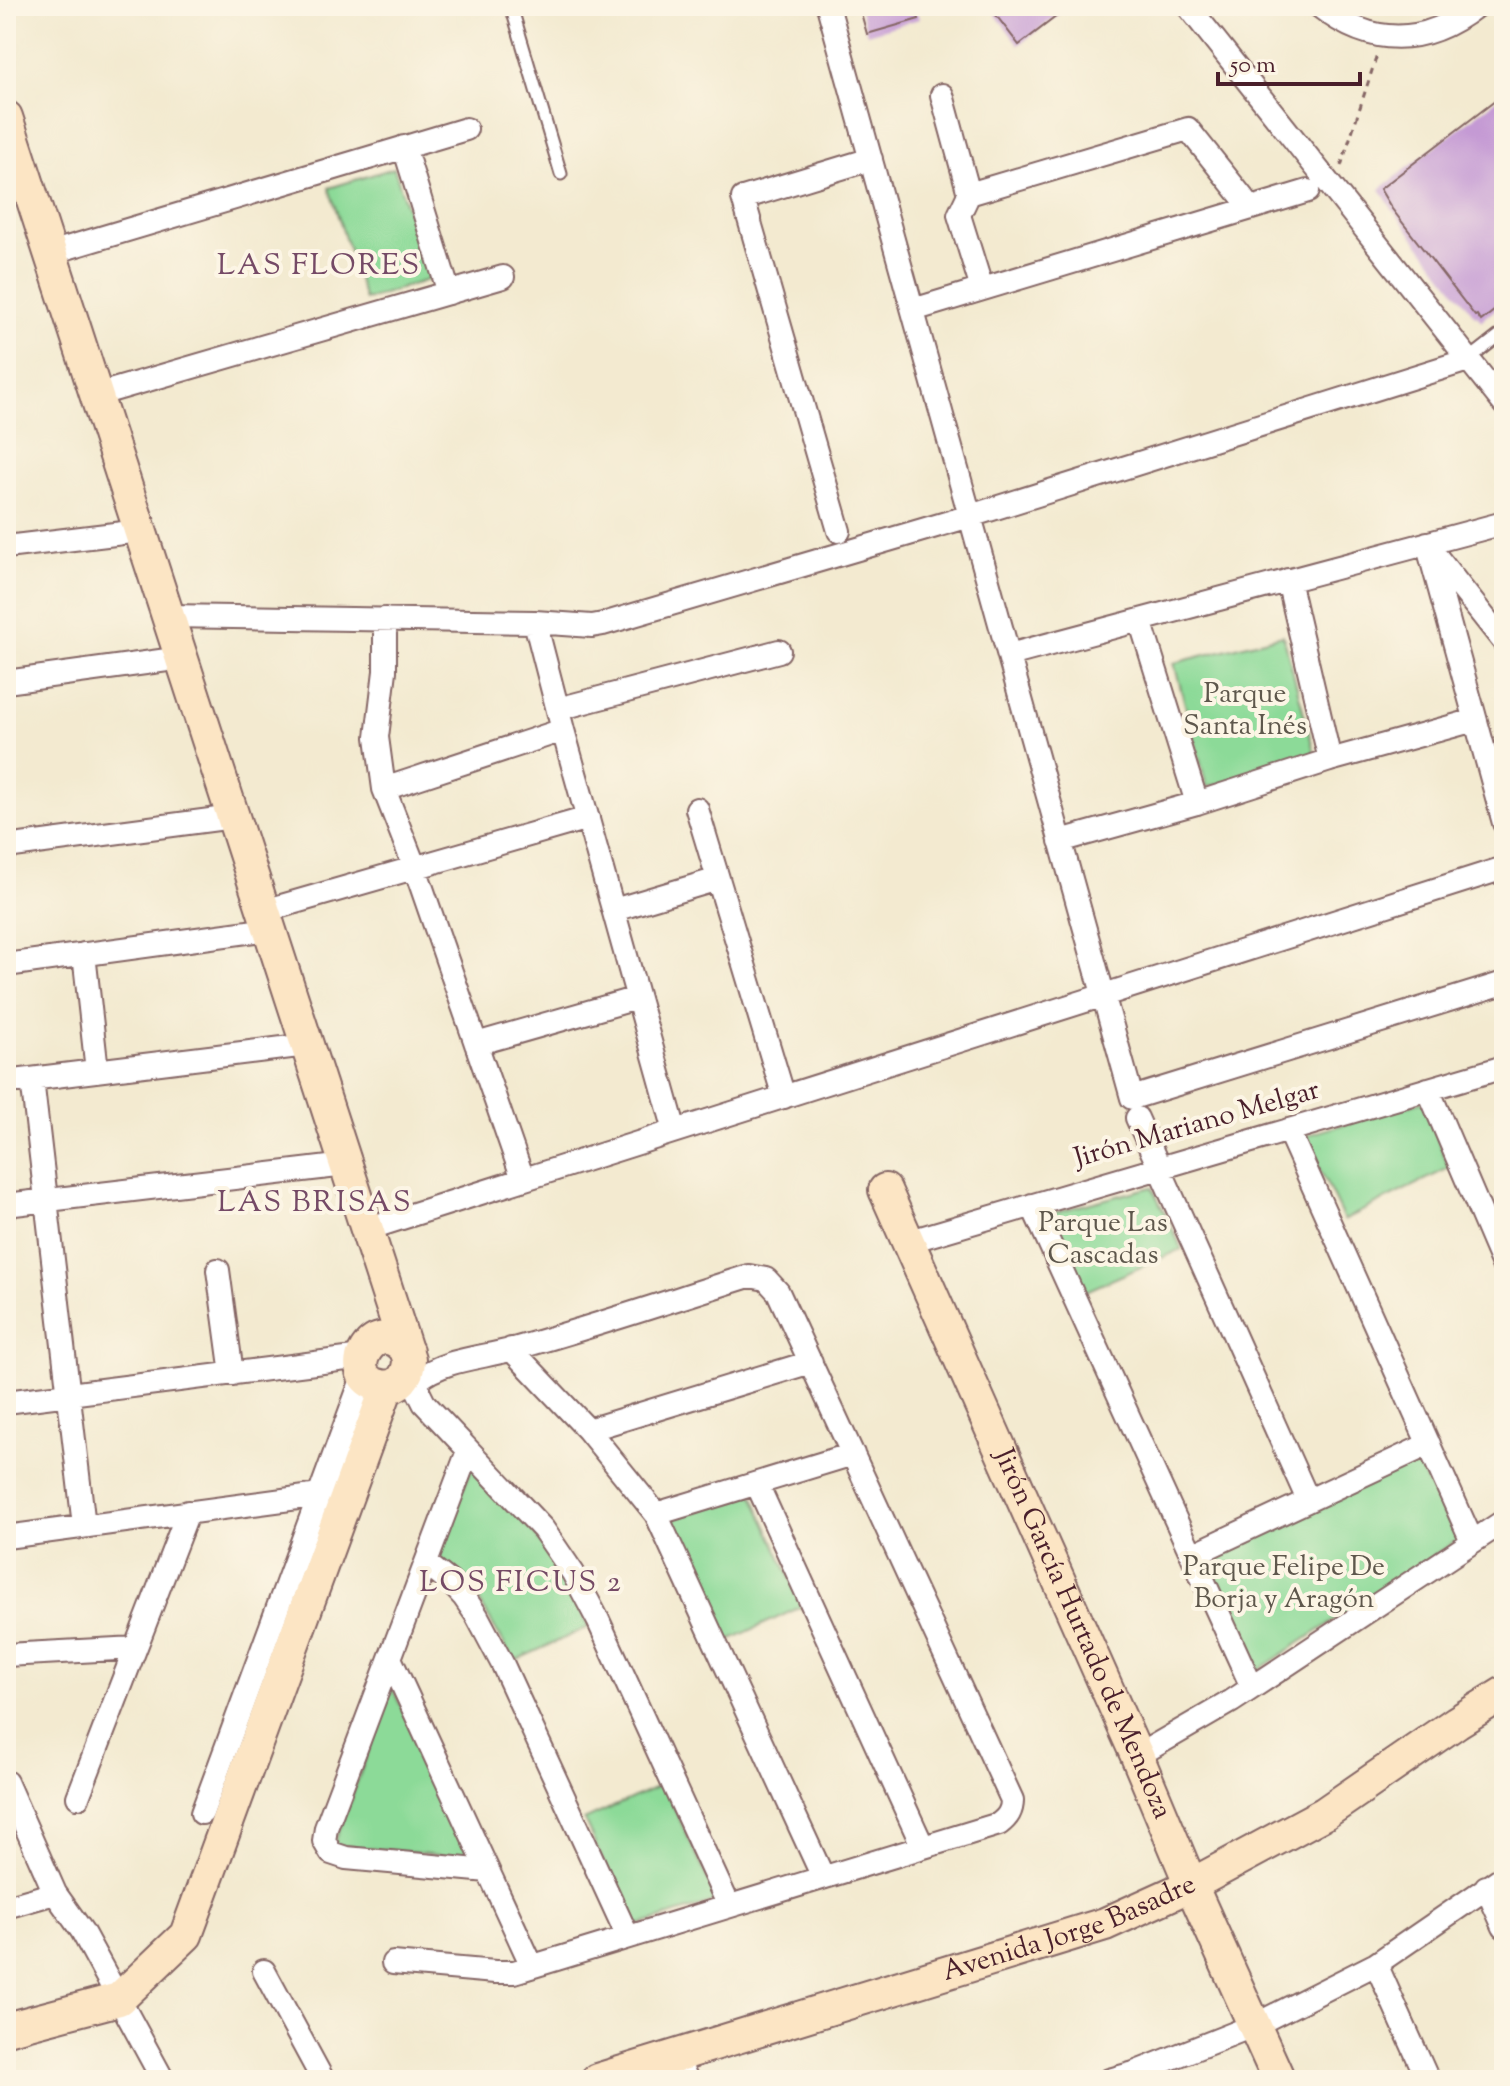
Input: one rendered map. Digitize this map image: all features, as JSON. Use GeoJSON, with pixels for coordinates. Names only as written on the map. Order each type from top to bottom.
{"type":"FeatureCollection","features":[{"type":"Feature","properties":{"kind":"street"},"geometry":{"type":"LineString","coordinates":[[828,6],[1132,1098],[1504,983]]}},
{"type":"Feature","properties":{"kind":"street"},"geometry":{"type":"LineString","coordinates":[[1188,6],[1504,404]]}},
{"type":"Feature","properties":{"kind":"street"},"geometry":{"type":"LineString","coordinates":[[1319,6],[1338,21],[1360,31],[1383,36],[1432,32],[1460,19],[1476,6]]}},
{"type":"Feature","properties":{"kind":"street"},"geometry":{"type":"LineString","coordinates":[[942,95],[969,194],[959,215],[982,289]]}},
{"type":"Feature","properties":{"kind":"street"},"geometry":{"type":"LineString","coordinates":[[50,253],[466,129]]}},
{"type":"Feature","properties":{"kind":"street"},"geometry":{"type":"LineString","coordinates":[[969,194],[1188,129],[1251,208]]}},
{"type":"Feature","properties":{"kind":"street"},"geometry":{"type":"LineString","coordinates":[[6,2029],[119,1999],[186,1935],[389,1366],[390,1302],[50,253],[9,136]]}},
{"type":"Feature","properties":{"kind":"street"},"geometry":{"type":"LineString","coordinates":[[404,147],[449,293]]}},
{"type":"Feature","properties":{"kind":"street"},"geometry":{"type":"LineString","coordinates":[[839,531],[743,198],[871,159]]}},
{"type":"Feature","properties":{"kind":"street"},"geometry":{"type":"LineString","coordinates":[[913,310],[1308,191]]}},
{"type":"Feature","properties":{"kind":"street"},"geometry":{"type":"LineString","coordinates":[[96,395],[503,277]]}},
{"type":"Feature","properties":{"kind":"street"},"geometry":{"type":"LineString","coordinates":[[168,616],[603,624],[970,516],[1468,360]]}},
{"type":"Feature","properties":{"kind":"street"},"geometry":{"type":"LineString","coordinates":[[1009,655],[1504,523]]}},
{"type":"Feature","properties":{"kind":"street"},"geometry":{"type":"LineString","coordinates":[[6,547],[140,531]]}},
{"type":"Feature","properties":{"kind":"street"},"geometry":{"type":"LineString","coordinates":[[1427,543],[1504,642]]}},
{"type":"Feature","properties":{"kind":"street"},"geometry":{"type":"LineString","coordinates":[[1427,543],[1504,823]]}},
{"type":"Feature","properties":{"kind":"street"},"geometry":{"type":"LineString","coordinates":[[1288,580],[1330,760]]}},
{"type":"Feature","properties":{"kind":"street"},"geometry":{"type":"LineString","coordinates":[[385,619],[385,671],[377,737],[384,789],[415,868],[523,1179]]}},
{"type":"Feature","properties":{"kind":"street"},"geometry":{"type":"LineString","coordinates":[[1140,620],[1197,803]]}},
{"type":"Feature","properties":{"kind":"street"},"geometry":{"type":"LineString","coordinates":[[535,622],[675,1131]]}},
{"type":"Feature","properties":{"kind":"street"},"geometry":{"type":"LineString","coordinates":[[384,789],[561,720],[779,651]]}},
{"type":"Feature","properties":{"kind":"street"},"geometry":{"type":"LineString","coordinates":[[6,682],[182,658]]}},
{"type":"Feature","properties":{"kind":"street"},"geometry":{"type":"LineString","coordinates":[[1060,841],[1475,720]]}},
{"type":"Feature","properties":{"kind":"street"},"geometry":{"type":"LineString","coordinates":[[697,809],[784,1097]]}},
{"type":"Feature","properties":{"kind":"street"},"geometry":{"type":"LineString","coordinates":[[6,847],[233,817]]}},
{"type":"Feature","properties":{"kind":"street"},"geometry":{"type":"LineString","coordinates":[[6,965],[84,954],[267,920],[415,868],[588,818]]}},
{"type":"Feature","properties":{"kind":"street"},"geometry":{"type":"LineString","coordinates":[[367,1229],[1504,868]]}},
{"type":"Feature","properties":{"kind":"street"},"geometry":{"type":"LineString","coordinates":[[614,910],[718,879]]}},
{"type":"Feature","properties":{"kind":"street"},"geometry":{"type":"LineString","coordinates":[[84,954],[97,1071]]}},
{"type":"Feature","properties":{"kind":"street"},"geometry":{"type":"LineString","coordinates":[[476,1044],[637,998]]}},
{"type":"Feature","properties":{"kind":"street"},"geometry":{"type":"LineString","coordinates":[[6,1082],[307,1045]]}},
{"type":"Feature","properties":{"kind":"street","name":"Jirón Mariano Melgar"},"geometry":{"type":"LineString","coordinates":[[907,1242],[1504,1067]]}},
{"type":"Feature","properties":{"kind":"street"},"geometry":{"type":"LineString","coordinates":[[32,1079],[84,1526]]}},
{"type":"Feature","properties":{"kind":"street"},"geometry":{"type":"LineString","coordinates":[[1428,1089],[1504,1267]]}},
{"type":"Feature","properties":{"kind":"street"},"geometry":{"type":"LineString","coordinates":[[1137,1118],[1308,1500]]}},
{"type":"Feature","properties":{"kind":"street"},"geometry":{"type":"LineString","coordinates":[[1288,1130],[1472,1541]]}},
{"type":"Feature","properties":{"kind":"street"},"geometry":{"type":"LineString","coordinates":[[6,1205],[346,1165]]}},
{"type":"Feature","properties":{"kind":"street","name":"Jirón García Hurtado de Mendoza"},"geometry":{"type":"LineString","coordinates":[[885,1190],[1279,2080]]}},
{"type":"Feature","properties":{"kind":"street"},"geometry":{"type":"LineString","coordinates":[[1032,1205],[1252,1687]]}},
{"type":"Feature","properties":{"kind":"street"},"geometry":{"type":"LineString","coordinates":[[218,1270],[232,1374]]}},
{"type":"Feature","properties":{"kind":"street"},"geometry":{"type":"LineString","coordinates":[[6,1402],[232,1374],[389,1366],[425,1373],[749,1276],[766,1279],[778,1292],[1012,1800],[1009,1813],[999,1824],[514,1972],[393,1963]]}},
{"type":"Feature","properties":{"kind":"street"},"geometry":{"type":"LineString","coordinates":[[511,1349],[588,1430],[656,1514],[823,1877]]}},
{"type":"Feature","properties":{"kind":"street"},"geometry":{"type":"LineString","coordinates":[[588,1430],[811,1362]]}},
{"type":"Feature","properties":{"kind":"street"},"geometry":{"type":"LineString","coordinates":[[389,1366],[418,1391],[424,1403],[543,1529],[573,1573],[598,1620],[729,1906]]}},
{"type":"Feature","properties":{"kind":"street"},"geometry":{"type":"LineString","coordinates":[[202,1813],[320,1495],[389,1366]]}},
{"type":"Feature","properties":{"kind":"street"},"geometry":{"type":"LineString","coordinates":[[1192,1555],[1429,1444]]}},
{"type":"Feature","properties":{"kind":"street"},"geometry":{"type":"LineString","coordinates":[[468,1451],[326,1828],[324,1841],[331,1853],[346,1858],[488,1871]]}},
{"type":"Feature","properties":{"kind":"street"},"geometry":{"type":"LineString","coordinates":[[656,1514],[853,1454]]}},
{"type":"Feature","properties":{"kind":"street"},"geometry":{"type":"LineString","coordinates":[[757,1484],[923,1847]]}},
{"type":"Feature","properties":{"kind":"street"},"geometry":{"type":"LineString","coordinates":[[6,1537],[320,1495]]}},
{"type":"Feature","properties":{"kind":"street"},"geometry":{"type":"LineString","coordinates":[[78,1797],[188,1512]]}},
{"type":"Feature","properties":{"kind":"street"},"geometry":{"type":"LineString","coordinates":[[1137,1756],[1252,1687],[1504,1521]]}},
{"type":"Feature","properties":{"kind":"street"},"geometry":{"type":"LineString","coordinates":[[426,1563],[457,1590],[477,1616],[503,1665],[628,1937]]}},
{"type":"Feature","properties":{"kind":"street"},"geometry":{"type":"LineString","coordinates":[[6,1655],[135,1648]]}},
{"type":"Feature","properties":{"kind":"street"},"geometry":{"type":"LineString","coordinates":[[390,1658],[532,1966]]}},
{"type":"Feature","properties":{"kind":"street","name":"Avenida Jorge Basadre"},"geometry":{"type":"LineString","coordinates":[[597,2080],[682,2068],[1105,1924],[1191,1885],[1325,1813],[1504,1693]]}},
{"type":"Feature","properties":{"kind":"street"},"geometry":{"type":"LineString","coordinates":[[6,1782],[55,1893],[82,1931],[163,2080]]}},
{"type":"Feature","properties":{"kind":"street"},"geometry":{"type":"LineString","coordinates":[[1109,2080],[1136,2076],[1255,2025],[1376,1964],[1495,1882],[1504,1927]]}},
{"type":"Feature","properties":{"kind":"street"},"geometry":{"type":"LineString","coordinates":[[6,1907],[55,1893]]}},
{"type":"Feature","properties":{"kind":"street"},"geometry":{"type":"LineString","coordinates":[[1376,1964],[1428,2080]]}},
{"type":"Feature","properties":{"kind":"street"},"geometry":{"type":"LineString","coordinates":[[264,1971],[323,2080]]}},
{"type":"Feature","properties":{"kind":"lane"},"geometry":{"type":"LineString","coordinates":[[511,6],[561,174]]}},
{"type":"Feature","properties":{"kind":"lane"},"geometry":{"type":"LineString","coordinates":[[1468,360],[1504,332]]}},
{"type":"Feature","properties":{"kind":"path"},"geometry":{"type":"LineString","coordinates":[[1334,190],[1383,36]]}},
{"type":"Feature","properties":{"kind":"green space"},"geometry":{"type":"Polygon","coordinates":[[[394,168],[430,279],[365,300],[329,188],[394,168]]]}},
{"type":"Feature","properties":{"kind":"green space","name":"Parque Santa Inés"},"geometry":{"type":"Polygon","coordinates":[[[1283,635],[1316,759],[1207,787],[1174,663],[1283,635]]]}},
{"type":"Feature","properties":{"kind":"green space"},"geometry":{"type":"Polygon","coordinates":[[[1423,1101],[1449,1168],[1344,1220],[1304,1136],[1423,1101]]]}},
{"type":"Feature","properties":{"kind":"green space","name":"Parque Las Cascadas"},"geometry":{"type":"Polygon","coordinates":[[[1152,1187],[1182,1249],[1084,1292],[1048,1214],[1152,1187]]]}},
{"type":"Feature","properties":{"kind":"green space","name":"Parque Felipe De Borja y Aragón"},"geometry":{"type":"Polygon","coordinates":[[[1415,1459],[1458,1540],[1255,1672],[1206,1555],[1415,1459]]]}},
{"type":"Feature","properties":{"kind":"green space"},"geometry":{"type":"Polygon","coordinates":[[[472,1467],[533,1532],[564,1578],[589,1627],[514,1661],[478,1599],[435,1560],[472,1467]]]}},
{"type":"Feature","properties":{"kind":"green space"},"geometry":{"type":"Polygon","coordinates":[[[752,1493],[803,1606],[725,1642],[669,1520],[752,1493]]]}},
{"type":"Feature","properties":{"kind":"green space"},"geometry":{"type":"Polygon","coordinates":[[[392,1687],[471,1858],[334,1845],[392,1687]]]}},
{"type":"Feature","properties":{"kind":"green space"},"geometry":{"type":"Polygon","coordinates":[[[663,1784],[718,1901],[633,1927],[584,1820],[663,1784]]]}},
{"type":"Feature","properties":{"kind":"building"},"geometry":{"type":"Polygon","coordinates":[[[859,6],[915,6],[919,19],[867,34],[859,6]]]}},
{"type":"Feature","properties":{"kind":"building"},"geometry":{"type":"Polygon","coordinates":[[[989,6],[1070,6],[1019,45],[989,6]]]}},
{"type":"Feature","properties":{"kind":"building"},"geometry":{"type":"Polygon","coordinates":[[[1504,94],[1504,303],[1481,321],[1392,209],[1380,189],[1504,94]]]}},
{"type":"Feature","properties":{"kind":"district","name":"LAS FLORES"},"geometry":{"type":"Point","coordinates":[319,266]}},
{"type":"Feature","properties":{"kind":"district","name":"LAS BRISAS"},"geometry":{"type":"Point","coordinates":[315,1203]}},
{"type":"Feature","properties":{"kind":"district","name":"LOS FICUS 2"},"geometry":{"type":"Point","coordinates":[521,1583]}}]}
